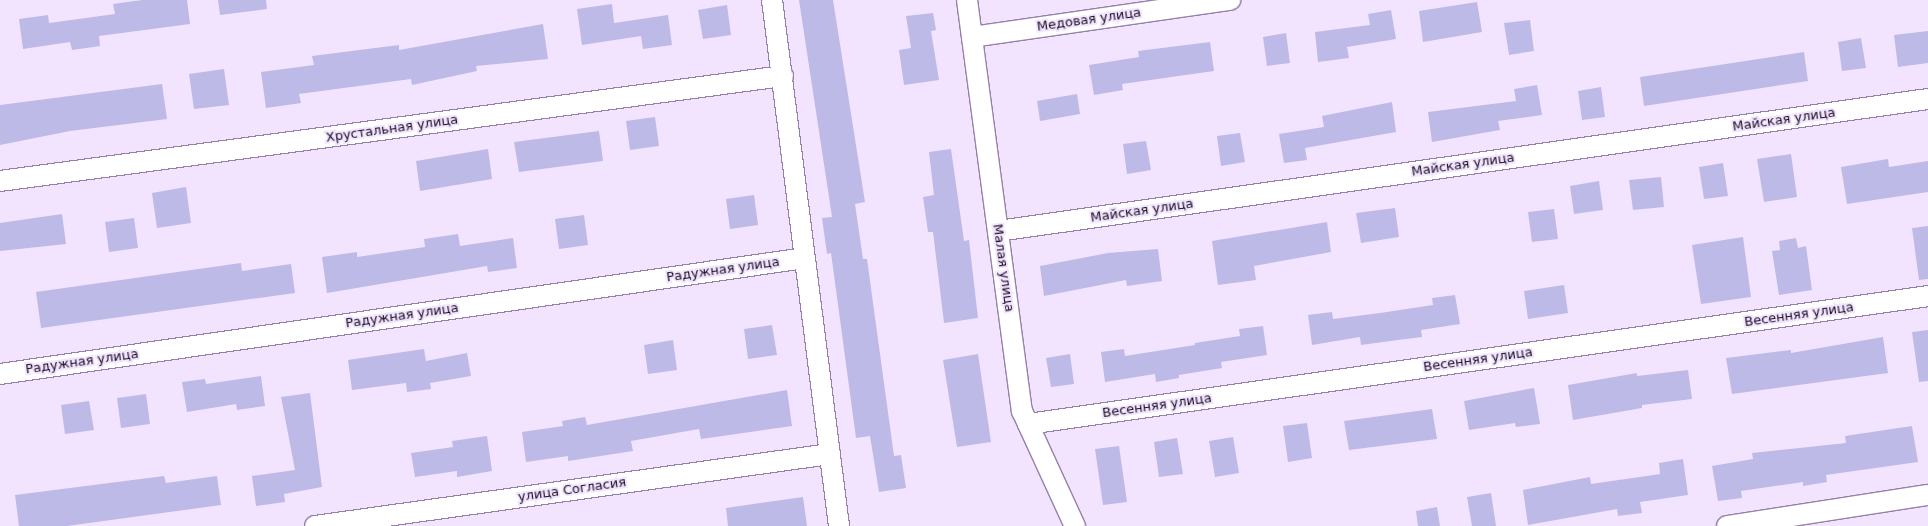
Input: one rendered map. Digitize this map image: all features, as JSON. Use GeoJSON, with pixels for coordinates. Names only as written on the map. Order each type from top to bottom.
{"type":"FeatureCollection","features":[{"type":"Feature","properties":{"kind":"street"},"geometry":{"type":"LineString","coordinates":[[772,0],[784,76],[805,258],[839,526]]}},
{"type":"Feature","properties":{"kind":"street","name":"Малая улица"},"geometry":{"type":"LineString","coordinates":[[967,0],[1022,412],[1075,526]]}},
{"type":"Feature","properties":{"kind":"street","name":"Медовая улица"},"geometry":{"type":"LineString","coordinates":[[972,37],[1230,0]]}},
{"type":"Feature","properties":{"kind":"street","name":"Хрустальная улица"},"geometry":{"type":"LineString","coordinates":[[0,181],[784,76]]}},
{"type":"Feature","properties":{"kind":"street","name":"Майская улица"},"geometry":{"type":"LineString","coordinates":[[998,232],[1928,99]]}},
{"type":"Feature","properties":{"kind":"street","name":"Радужная улица"},"geometry":{"type":"LineString","coordinates":[[0,374],[805,258]]}},
{"type":"Feature","properties":{"kind":"street","name":"Весенняя улица"},"geometry":{"type":"LineString","coordinates":[[1028,424],[1928,296]]}},
{"type":"Feature","properties":{"kind":"street","name":"улица Согласия"},"geometry":{"type":"LineString","coordinates":[[315,526],[830,454]]}},
{"type":"Feature","properties":{"kind":"street"},"geometry":{"type":"LineString","coordinates":[[1727,526],[1928,495]]}},
{"type":"Feature","properties":{"kind":"building"},"geometry":{"type":"Polygon","coordinates":[[[142,0],[187,0],[190,24],[99,36],[100,46],[72,50],[70,42],[23,49],[19,19],[48,15],[49,23],[115,14],[113,4],[142,0]]]}},
{"type":"Feature","properties":{"kind":"building"},"geometry":{"type":"Polygon","coordinates":[[[218,0],[266,0],[267,9],[220,15],[218,0]]]}},
{"type":"Feature","properties":{"kind":"building"},"geometry":{"type":"Polygon","coordinates":[[[799,0],[833,0],[865,202],[855,204],[863,259],[867,259],[894,456],[901,455],[906,488],[879,492],[870,436],[856,438],[831,253],[827,254],[822,218],[832,217],[799,0]]]}},
{"type":"Feature","properties":{"kind":"building"},"geometry":{"type":"Polygon","coordinates":[[[1477,2],[1482,32],[1423,42],[1419,11],[1477,2]]]}},
{"type":"Feature","properties":{"kind":"building"},"geometry":{"type":"Polygon","coordinates":[[[612,4],[614,23],[668,15],[672,45],[643,49],[641,36],[582,45],[577,9],[612,4]]]}},
{"type":"Feature","properties":{"kind":"building"},"geometry":{"type":"Polygon","coordinates":[[[727,5],[731,35],[703,39],[698,10],[727,5]]]}},
{"type":"Feature","properties":{"kind":"building"},"geometry":{"type":"Polygon","coordinates":[[[1391,10],[1396,39],[1347,47],[1349,58],[1318,62],[1315,32],[1370,25],[1368,14],[1391,10]]]}},
{"type":"Feature","properties":{"kind":"building"},"geometry":{"type":"Polygon","coordinates":[[[933,13],[936,30],[931,31],[939,80],[904,85],[899,50],[911,48],[906,16],[933,13]]]}},
{"type":"Feature","properties":{"kind":"building"},"geometry":{"type":"Polygon","coordinates":[[[1530,20],[1534,51],[1509,55],[1504,23],[1530,20]]]}},
{"type":"Feature","properties":{"kind":"building"},"geometry":{"type":"Polygon","coordinates":[[[543,24],[548,59],[476,66],[477,71],[412,85],[411,79],[299,94],[301,103],[266,108],[261,72],[314,65],[312,56],[399,45],[399,50],[543,24]]]}},
{"type":"Feature","properties":{"kind":"building"},"geometry":{"type":"Polygon","coordinates":[[[1928,31],[1928,63],[1898,67],[1894,35],[1928,31]]]}},
{"type":"Feature","properties":{"kind":"building"},"geometry":{"type":"Polygon","coordinates":[[[1286,33],[1290,63],[1267,66],[1263,37],[1286,33]]]}},
{"type":"Feature","properties":{"kind":"building"},"geometry":{"type":"Polygon","coordinates":[[[1861,38],[1866,68],[1842,71],[1838,42],[1861,38]]]}},
{"type":"Feature","properties":{"kind":"building"},"geometry":{"type":"Polygon","coordinates":[[[1210,42],[1214,71],[1122,84],[1123,90],[1094,95],[1089,65],[1139,57],[1138,51],[1210,42]]]}},
{"type":"Feature","properties":{"kind":"building"},"geometry":{"type":"Polygon","coordinates":[[[1804,52],[1808,81],[1644,106],[1640,77],[1804,52]]]}},
{"type":"Feature","properties":{"kind":"building"},"geometry":{"type":"Polygon","coordinates":[[[224,69],[229,105],[194,109],[189,74],[224,69]]]}},
{"type":"Feature","properties":{"kind":"building"},"geometry":{"type":"Polygon","coordinates":[[[162,84],[167,119],[70,131],[0,145],[0,105],[162,84]]]}},
{"type":"Feature","properties":{"kind":"building"},"geometry":{"type":"Polygon","coordinates":[[[1537,85],[1542,115],[1498,121],[1500,130],[1432,142],[1428,112],[1516,101],[1514,89],[1537,85]]]}},
{"type":"Feature","properties":{"kind":"building"},"geometry":{"type":"Polygon","coordinates":[[[1601,87],[1605,117],[1582,120],[1578,91],[1601,87]]]}},
{"type":"Feature","properties":{"kind":"building"},"geometry":{"type":"Polygon","coordinates":[[[1077,94],[1080,114],[1040,121],[1037,101],[1077,94]]]}},
{"type":"Feature","properties":{"kind":"building"},"geometry":{"type":"Polygon","coordinates":[[[1392,102],[1396,132],[1305,148],[1307,160],[1284,163],[1279,134],[1324,127],[1322,116],[1392,102]]]}},
{"type":"Feature","properties":{"kind":"building"},"geometry":{"type":"Polygon","coordinates":[[[655,117],[659,146],[630,150],[626,121],[655,117]]]}},
{"type":"Feature","properties":{"kind":"building"},"geometry":{"type":"Polygon","coordinates":[[[599,131],[603,161],[519,172],[514,142],[599,131]]]}},
{"type":"Feature","properties":{"kind":"building"},"geometry":{"type":"Polygon","coordinates":[[[1240,133],[1245,162],[1221,166],[1217,136],[1240,133]]]}},
{"type":"Feature","properties":{"kind":"building"},"geometry":{"type":"Polygon","coordinates":[[[1146,141],[1151,170],[1127,174],[1123,144],[1146,141]]]}},
{"type":"Feature","properties":{"kind":"building"},"geometry":{"type":"Polygon","coordinates":[[[488,149],[492,179],[420,191],[416,161],[488,149]]]}},
{"type":"Feature","properties":{"kind":"building"},"geometry":{"type":"Polygon","coordinates":[[[951,149],[964,241],[969,240],[978,318],[944,323],[933,232],[928,232],[923,197],[934,195],[929,152],[951,149]]]}},
{"type":"Feature","properties":{"kind":"building"},"geometry":{"type":"Polygon","coordinates":[[[1791,154],[1797,197],[1764,202],[1757,159],[1791,154]]]}},
{"type":"Feature","properties":{"kind":"building"},"geometry":{"type":"Polygon","coordinates":[[[1888,159],[1889,167],[1928,161],[1928,192],[1847,204],[1841,167],[1888,159]]]}},
{"type":"Feature","properties":{"kind":"building"},"geometry":{"type":"Polygon","coordinates":[[[1723,163],[1728,196],[1704,199],[1699,167],[1723,163]]]}},
{"type":"Feature","properties":{"kind":"building"},"geometry":{"type":"Polygon","coordinates":[[[1661,177],[1664,207],[1633,210],[1629,180],[1661,177]]]}},
{"type":"Feature","properties":{"kind":"building"},"geometry":{"type":"Polygon","coordinates":[[[1599,181],[1603,210],[1574,214],[1570,186],[1599,181]]]}},
{"type":"Feature","properties":{"kind":"building"},"geometry":{"type":"Polygon","coordinates":[[[186,187],[191,223],[157,228],[152,193],[186,187]]]}},
{"type":"Feature","properties":{"kind":"building"},"geometry":{"type":"Polygon","coordinates":[[[754,195],[758,225],[730,229],[726,199],[754,195]]]}},
{"type":"Feature","properties":{"kind":"building"},"geometry":{"type":"Polygon","coordinates":[[[1395,208],[1399,237],[1361,243],[1356,213],[1395,208]]]}},
{"type":"Feature","properties":{"kind":"building"},"geometry":{"type":"Polygon","coordinates":[[[1554,209],[1558,239],[1532,242],[1528,212],[1554,209]]]}},
{"type":"Feature","properties":{"kind":"building"},"geometry":{"type":"Polygon","coordinates":[[[62,214],[66,244],[0,251],[0,223],[62,214]]]}},
{"type":"Feature","properties":{"kind":"building"},"geometry":{"type":"Polygon","coordinates":[[[584,215],[588,245],[559,249],[555,219],[584,215]]]}},
{"type":"Feature","properties":{"kind":"building"},"geometry":{"type":"Polygon","coordinates":[[[134,218],[138,248],[109,252],[105,222],[134,218]]]}},
{"type":"Feature","properties":{"kind":"building"},"geometry":{"type":"Polygon","coordinates":[[[1327,222],[1331,252],[1254,266],[1256,280],[1218,285],[1212,241],[1327,222]]]}},
{"type":"Feature","properties":{"kind":"building"},"geometry":{"type":"Polygon","coordinates":[[[1928,226],[1928,279],[1919,280],[1912,228],[1928,226]]]}},
{"type":"Feature","properties":{"kind":"building"},"geometry":{"type":"Polygon","coordinates":[[[458,234],[460,246],[513,238],[517,268],[488,272],[487,266],[327,293],[322,257],[357,252],[357,257],[425,247],[424,239],[458,234]]]}},
{"type":"Feature","properties":{"kind":"building"},"geometry":{"type":"Polygon","coordinates":[[[1743,237],[1751,297],[1701,304],[1692,245],[1743,237]]]}},
{"type":"Feature","properties":{"kind":"building"},"geometry":{"type":"Polygon","coordinates":[[[1796,238],[1798,248],[1806,246],[1812,290],[1779,295],[1772,251],[1780,250],[1779,241],[1796,238]]]}},
{"type":"Feature","properties":{"kind":"building"},"geometry":{"type":"Polygon","coordinates":[[[1158,249],[1162,281],[1127,286],[1126,280],[1044,296],[1040,266],[1108,253],[1158,249]]]}},
{"type":"Feature","properties":{"kind":"building"},"geometry":{"type":"Polygon","coordinates":[[[241,263],[242,271],[291,264],[295,293],[41,328],[36,292],[241,263]]]}},
{"type":"Feature","properties":{"kind":"building"},"geometry":{"type":"Polygon","coordinates":[[[1564,285],[1568,313],[1528,319],[1524,291],[1564,285]]]}},
{"type":"Feature","properties":{"kind":"building"},"geometry":{"type":"Polygon","coordinates":[[[1455,295],[1460,324],[1421,330],[1422,337],[1361,345],[1360,337],[1312,345],[1308,315],[1332,312],[1333,319],[1380,313],[1433,305],[1432,298],[1455,295]]]}},
{"type":"Feature","properties":{"kind":"building"},"geometry":{"type":"Polygon","coordinates":[[[772,325],[777,355],[748,359],[744,329],[772,325]]]}},
{"type":"Feature","properties":{"kind":"building"},"geometry":{"type":"Polygon","coordinates":[[[1263,326],[1267,355],[1221,362],[1222,368],[1179,375],[1179,378],[1156,382],[1155,374],[1105,382],[1101,352],[1124,349],[1125,356],[1195,345],[1195,343],[1240,336],[1239,329],[1263,326]]]}},
{"type":"Feature","properties":{"kind":"building"},"geometry":{"type":"Polygon","coordinates":[[[1928,330],[1928,381],[1919,382],[1912,332],[1928,330]]]}},
{"type":"Feature","properties":{"kind":"building"},"geometry":{"type":"Polygon","coordinates":[[[1883,337],[1888,373],[1732,394],[1726,358],[1791,350],[1791,353],[1883,337]]]}},
{"type":"Feature","properties":{"kind":"building"},"geometry":{"type":"Polygon","coordinates":[[[673,340],[677,370],[648,374],[644,345],[673,340]]]}},
{"type":"Feature","properties":{"kind":"building"},"geometry":{"type":"Polygon","coordinates":[[[424,349],[426,361],[467,353],[471,376],[430,383],[431,389],[407,392],[406,383],[352,390],[348,360],[424,349]]]}},
{"type":"Feature","properties":{"kind":"building"},"geometry":{"type":"Polygon","coordinates":[[[978,354],[991,442],[957,447],[943,360],[978,354]]]}},
{"type":"Feature","properties":{"kind":"building"},"geometry":{"type":"Polygon","coordinates":[[[1070,354],[1074,384],[1051,387],[1046,358],[1070,354]]]}},
{"type":"Feature","properties":{"kind":"building"},"geometry":{"type":"Polygon","coordinates":[[[1688,370],[1692,399],[1642,405],[1642,408],[1573,420],[1568,385],[1637,373],[1637,376],[1688,370]]]}},
{"type":"Feature","properties":{"kind":"building"},"geometry":{"type":"Polygon","coordinates":[[[261,376],[265,406],[237,410],[236,404],[187,412],[182,382],[205,379],[206,384],[261,376]]]}},
{"type":"Feature","properties":{"kind":"building"},"geometry":{"type":"Polygon","coordinates":[[[1534,388],[1540,424],[1516,427],[1515,423],[1469,430],[1464,401],[1534,388]]]}},
{"type":"Feature","properties":{"kind":"building"},"geometry":{"type":"Polygon","coordinates":[[[787,390],[792,426],[701,439],[699,429],[631,441],[633,451],[568,461],[568,456],[526,462],[522,432],[563,426],[562,421],[585,417],[587,425],[787,390]]]}},
{"type":"Feature","properties":{"kind":"building"},"geometry":{"type":"Polygon","coordinates":[[[310,393],[322,487],[284,494],[285,502],[256,506],[252,476],[295,470],[281,397],[310,393]]]}},
{"type":"Feature","properties":{"kind":"building"},"geometry":{"type":"Polygon","coordinates":[[[146,394],[150,424],[121,428],[117,398],[146,394]]]}},
{"type":"Feature","properties":{"kind":"building"},"geometry":{"type":"Polygon","coordinates":[[[89,401],[94,430],[65,434],[61,405],[89,401]]]}},
{"type":"Feature","properties":{"kind":"building"},"geometry":{"type":"Polygon","coordinates":[[[1432,409],[1437,439],[1349,450],[1344,421],[1432,409]]]}},
{"type":"Feature","properties":{"kind":"building"},"geometry":{"type":"Polygon","coordinates":[[[1307,423],[1312,458],[1288,462],[1283,426],[1307,423]]]}},
{"type":"Feature","properties":{"kind":"building"},"geometry":{"type":"Polygon","coordinates":[[[1912,426],[1918,462],[1826,475],[1827,482],[1803,486],[1803,482],[1741,491],[1742,498],[1718,501],[1712,466],[1753,459],[1752,453],[1846,443],[1845,436],[1912,426]]]}},
{"type":"Feature","properties":{"kind":"building"},"geometry":{"type":"Polygon","coordinates":[[[487,436],[492,471],[457,477],[457,471],[415,477],[411,453],[453,447],[452,441],[487,436]]]}},
{"type":"Feature","properties":{"kind":"building"},"geometry":{"type":"Polygon","coordinates":[[[1233,437],[1239,473],[1215,477],[1209,441],[1233,437]]]}},
{"type":"Feature","properties":{"kind":"building"},"geometry":{"type":"Polygon","coordinates":[[[1177,438],[1183,474],[1159,477],[1154,442],[1177,438]]]}},
{"type":"Feature","properties":{"kind":"building"},"geometry":{"type":"Polygon","coordinates":[[[1119,446],[1127,502],[1103,505],[1095,449],[1119,446]]]}},
{"type":"Feature","properties":{"kind":"building"},"geometry":{"type":"Polygon","coordinates":[[[1683,459],[1688,495],[1640,502],[1642,513],[1618,516],[1617,509],[1528,525],[1523,490],[1590,477],[1591,484],[1660,474],[1659,463],[1683,459]]]}},
{"type":"Feature","properties":{"kind":"building"},"geometry":{"type":"Polygon","coordinates":[[[164,476],[166,483],[217,476],[221,505],[67,526],[19,526],[15,495],[164,476]]]}},
{"type":"Feature","properties":{"kind":"building"},"geometry":{"type":"Polygon","coordinates":[[[1491,493],[1496,526],[1472,526],[1467,497],[1491,493]]]}},
{"type":"Feature","properties":{"kind":"building"},"geometry":{"type":"Polygon","coordinates":[[[803,497],[807,526],[728,526],[726,508],[803,497]]]}},
{"type":"Feature","properties":{"kind":"building"},"geometry":{"type":"Polygon","coordinates":[[[1437,507],[1440,526],[1418,526],[1416,511],[1437,507]]]}}]}
